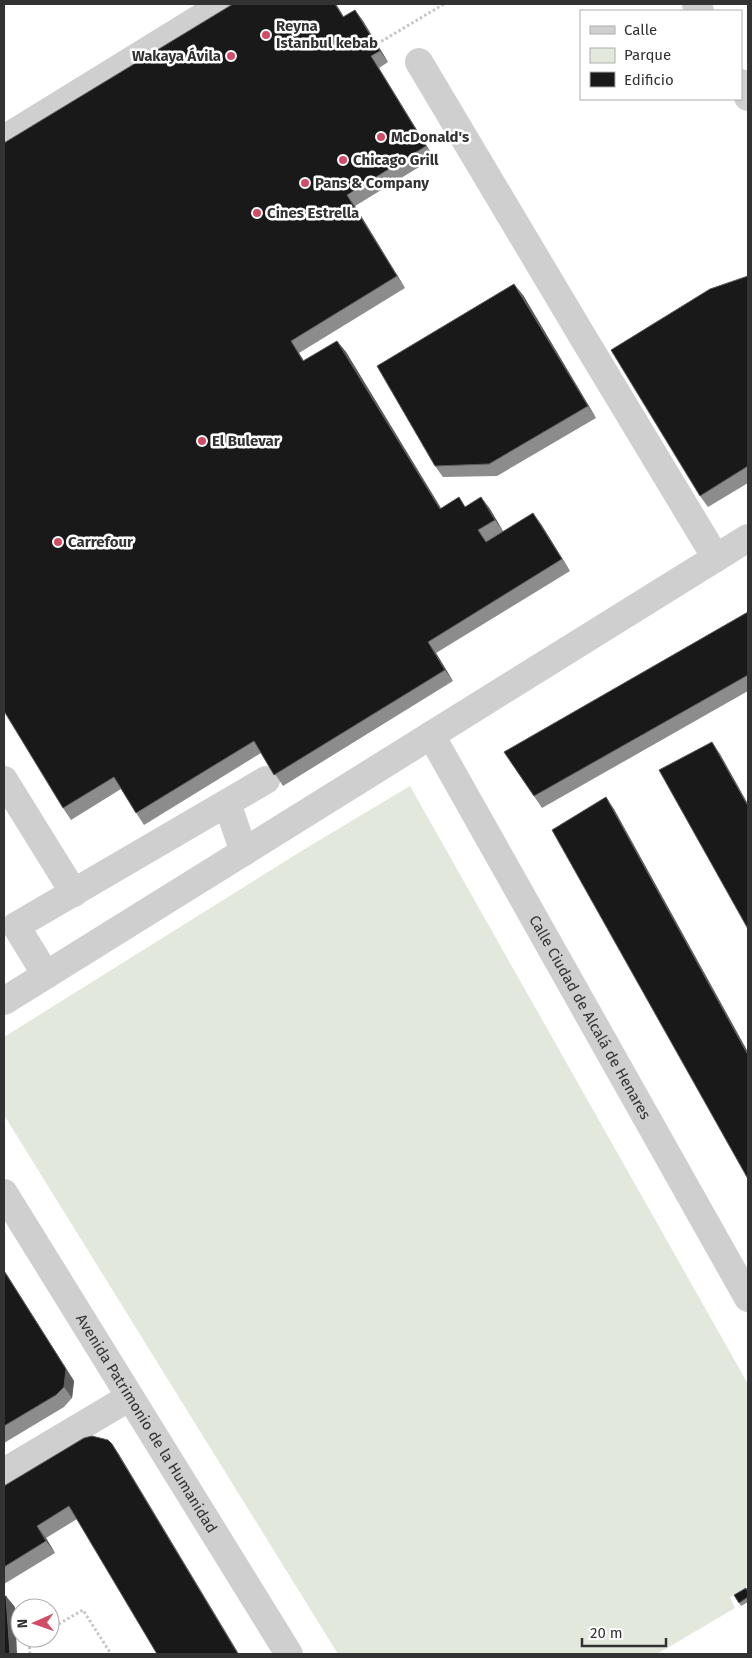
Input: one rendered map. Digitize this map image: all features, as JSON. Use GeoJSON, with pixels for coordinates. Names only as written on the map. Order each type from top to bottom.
{"type":"FeatureCollection","features":[{"type":"Feature","properties":{"kind":"street"},"geometry":{"type":"LineString","coordinates":[[4,139],[223,4]]}},
{"type":"Feature","properties":{"kind":"street"},"geometry":{"type":"LineString","coordinates":[[419,62],[716,558]]}},
{"type":"Feature","properties":{"kind":"street"},"geometry":{"type":"LineString","coordinates":[[742,85],[748,97]]}},
{"type":"Feature","properties":{"kind":"street"},"geometry":{"type":"LineString","coordinates":[[4,1001],[748,538]]}},
{"type":"Feature","properties":{"kind":"street","name":"Calle Ciudad de Alcalá de Henares"},"geometry":{"type":"LineString","coordinates":[[432,735],[748,1298]]}},
{"type":"Feature","properties":{"kind":"street"},"geometry":{"type":"LineString","coordinates":[[4,780],[74,892]]}},
{"type":"Feature","properties":{"kind":"street"},"geometry":{"type":"LineString","coordinates":[[46,975],[16,926],[266,780]]}},
{"type":"Feature","properties":{"kind":"street"},"geometry":{"type":"LineString","coordinates":[[227,803],[244,852]]}},
{"type":"Feature","properties":{"kind":"street","name":"Avenida Patrimonio de la Humanidad"},"geometry":{"type":"LineString","coordinates":[[4,1193],[289,1654]]}},
{"type":"Feature","properties":{"kind":"street"},"geometry":{"type":"LineString","coordinates":[[4,1472],[130,1397]]}},
{"type":"Feature","properties":{"kind":"path"},"geometry":{"type":"LineString","coordinates":[[377,44],[444,4]]}},
{"type":"Feature","properties":{"kind":"path"},"geometry":{"type":"LineString","coordinates":[[60,1623],[83,1610],[111,1654]]}},
{"type":"Feature","properties":{"kind":"green space"},"geometry":{"type":"Polygon","coordinates":[[[410,786],[748,1384],[748,1586],[730,1597],[735,1608],[657,1654],[338,1654],[4,1115],[4,1037],[303,850],[410,786]]]}},
{"type":"Feature","properties":{"kind":"building","name":"El Bulevar"},"geometry":{"type":"Polygon","coordinates":[[[233,4],[335,4],[343,17],[355,10],[380,51],[371,56],[426,146],[347,195],[397,276],[291,341],[303,361],[337,341],[440,509],[459,497],[465,507],[481,497],[495,520],[478,530],[486,542],[533,513],[562,559],[428,642],[445,670],[274,775],[254,741],[136,813],[114,777],[63,808],[4,711],[4,143],[233,4]]]}},
{"type":"Feature","properties":{"kind":"building"},"geometry":{"type":"Polygon","coordinates":[[[748,276],[748,466],[700,496],[611,350],[710,289],[748,276]]]}},
{"type":"Feature","properties":{"kind":"building"},"geometry":{"type":"Polygon","coordinates":[[[514,284],[588,406],[489,464],[435,466],[377,366],[514,284]]]}},
{"type":"Feature","properties":{"kind":"building"},"geometry":{"type":"Polygon","coordinates":[[[748,612],[748,675],[534,796],[504,752],[748,612]]]}},
{"type":"Feature","properties":{"kind":"building"},"geometry":{"type":"Polygon","coordinates":[[[712,742],[748,806],[748,929],[659,770],[712,742]]]}},
{"type":"Feature","properties":{"kind":"building"},"geometry":{"type":"Polygon","coordinates":[[[606,797],[748,1055],[748,1179],[552,830],[606,797]]]}},
{"type":"Feature","properties":{"kind":"building"},"geometry":{"type":"Polygon","coordinates":[[[4,1271],[66,1369],[64,1387],[56,1395],[4,1426],[4,1271]]]}},
{"type":"Feature","properties":{"kind":"building"},"geometry":{"type":"Polygon","coordinates":[[[92,1436],[108,1440],[112,1444],[238,1654],[157,1654],[69,1506],[37,1526],[46,1541],[4,1567],[4,1486],[84,1438],[92,1436]]]}},
{"type":"Feature","properties":{"kind":"building"},"geometry":{"type":"Polygon","coordinates":[[[746,1588],[748,1597],[739,1603],[734,1595],[746,1588]]]}},
{"type":"Feature","properties":{"kind":"building"},"geometry":{"type":"Polygon","coordinates":[[[4,1596],[6,1596],[10,1654],[4,1654],[4,1596]]]}},
{"type":"Feature","properties":{"kind":"place","name":"Reyna Istanbul kebab"},"geometry":{"type":"Point","coordinates":[266,35]}},
{"type":"Feature","properties":{"kind":"place","name":"Wakaya Ávila"},"geometry":{"type":"Point","coordinates":[231,56]}},
{"type":"Feature","properties":{"kind":"place","name":"McDonald's"},"geometry":{"type":"Point","coordinates":[381,137]}},
{"type":"Feature","properties":{"kind":"place","name":"Chicago Grill"},"geometry":{"type":"Point","coordinates":[343,160]}},
{"type":"Feature","properties":{"kind":"place","name":"Pans & Company"},"geometry":{"type":"Point","coordinates":[305,183]}},
{"type":"Feature","properties":{"kind":"place","name":"Cines Estrella"},"geometry":{"type":"Point","coordinates":[257,213]}},
{"type":"Feature","properties":{"kind":"place","name":"El Bulevar"},"geometry":{"type":"Point","coordinates":[202,441]}},
{"type":"Feature","properties":{"kind":"place","name":"Carrefour"},"geometry":{"type":"Point","coordinates":[58,542]}}]}
